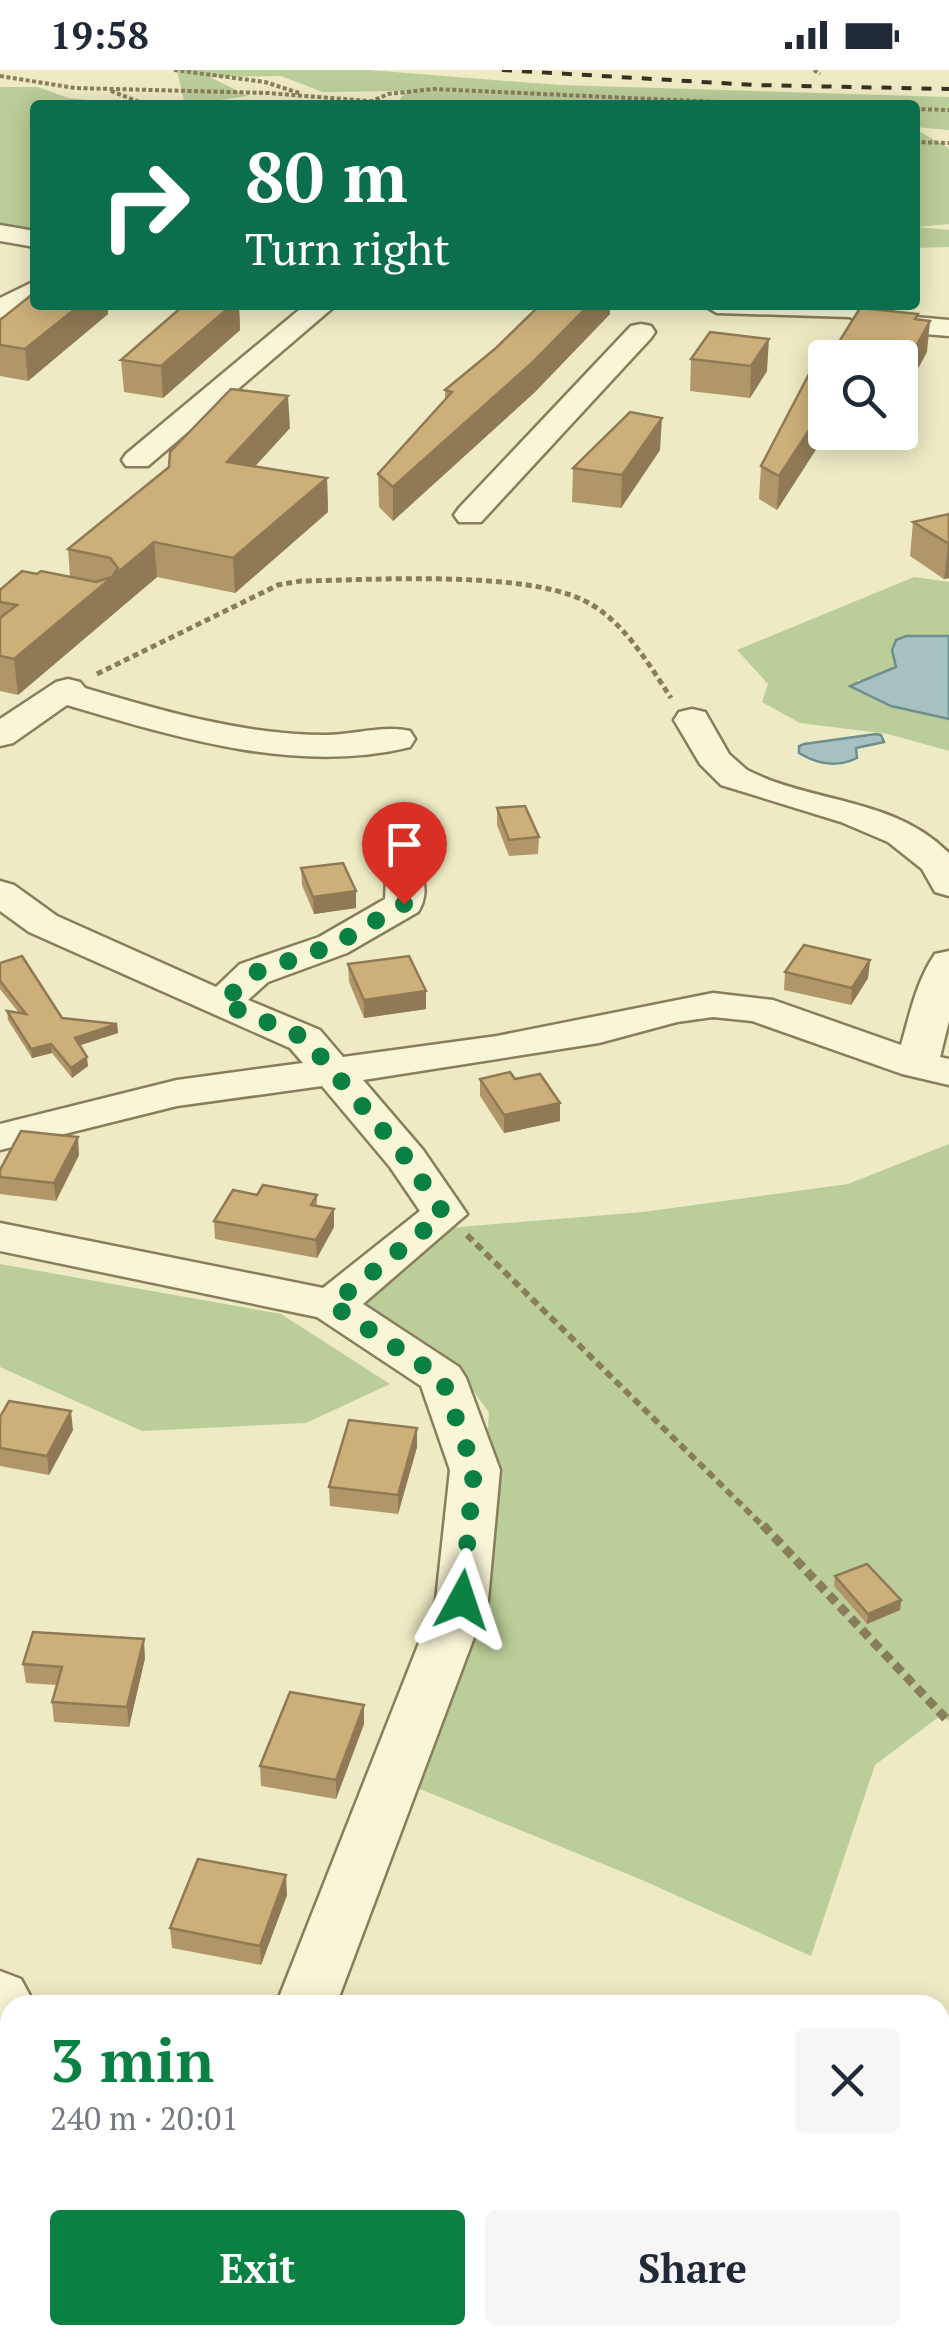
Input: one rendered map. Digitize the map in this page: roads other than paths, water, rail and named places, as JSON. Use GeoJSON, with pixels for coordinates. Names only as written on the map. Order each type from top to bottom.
{"type":"FeatureCollection","features":[{"type":"Feature","properties":{"kind":"street"},"geometry":{"type":"LineString","coordinates":[[0,234],[30,238]]}},
{"type":"Feature","properties":{"kind":"street"},"geometry":{"type":"LineString","coordinates":[[0,310],[30,292]]}},
{"type":"Feature","properties":{"kind":"street"},"geometry":{"type":"LineString","coordinates":[[137,460],[316,310]]}},
{"type":"Feature","properties":{"kind":"street"},"geometry":{"type":"LineString","coordinates":[[854,310],[901,324],[949,328]]}},
{"type":"Feature","properties":{"kind":"street"},"geometry":{"type":"LineString","coordinates":[[470,515],[641,332]]}},
{"type":"Feature","properties":{"kind":"street"},"geometry":{"type":"LineString","coordinates":[[0,735],[66,691],[192,731],[326,746],[397,739]]}},
{"type":"Feature","properties":{"kind":"street"},"geometry":{"type":"LineString","coordinates":[[692,720],[721,768],[754,787],[848,811],[897,832],[942,864],[949,884]]}},
{"type":"Feature","properties":{"kind":"street"},"geometry":{"type":"LineString","coordinates":[[222,1003],[254,973],[334,945],[404,904],[405,879]]}},
{"type":"Feature","properties":{"kind":"street"},"geometry":{"type":"LineString","coordinates":[[0,893],[43,924],[120,962],[305,1038],[407,1159],[444,1214],[332,1305]]}},
{"type":"Feature","properties":{"kind":"street"},"geometry":{"type":"LineString","coordinates":[[0,1138],[177,1093],[599,1031],[674,1010],[713,1005],[758,1008],[933,1068],[936,992],[949,964]]}},
{"type":"Feature","properties":{"kind":"street"},"geometry":{"type":"LineString","coordinates":[[0,1237],[332,1305],[442,1378],[474,1470],[462,1600],[310,1995]]}},
{"type":"Feature","properties":{"kind":"water"},"geometry":{"type":"Polygon","coordinates":[[[906,636],[949,636],[949,719],[891,706],[850,686],[896,667],[892,650],[896,640],[906,636]]]}},
{"type":"Feature","properties":{"kind":"water"},"geometry":{"type":"Polygon","coordinates":[[[876,734],[884,742],[856,748],[857,758],[842,763],[820,762],[799,753],[799,746],[804,744],[876,734]]]}},
{"type":"Feature","properties":{"kind":"railway"},"geometry":{"type":"LineString","coordinates":[[502,70],[754,85],[949,89]]}}]}
